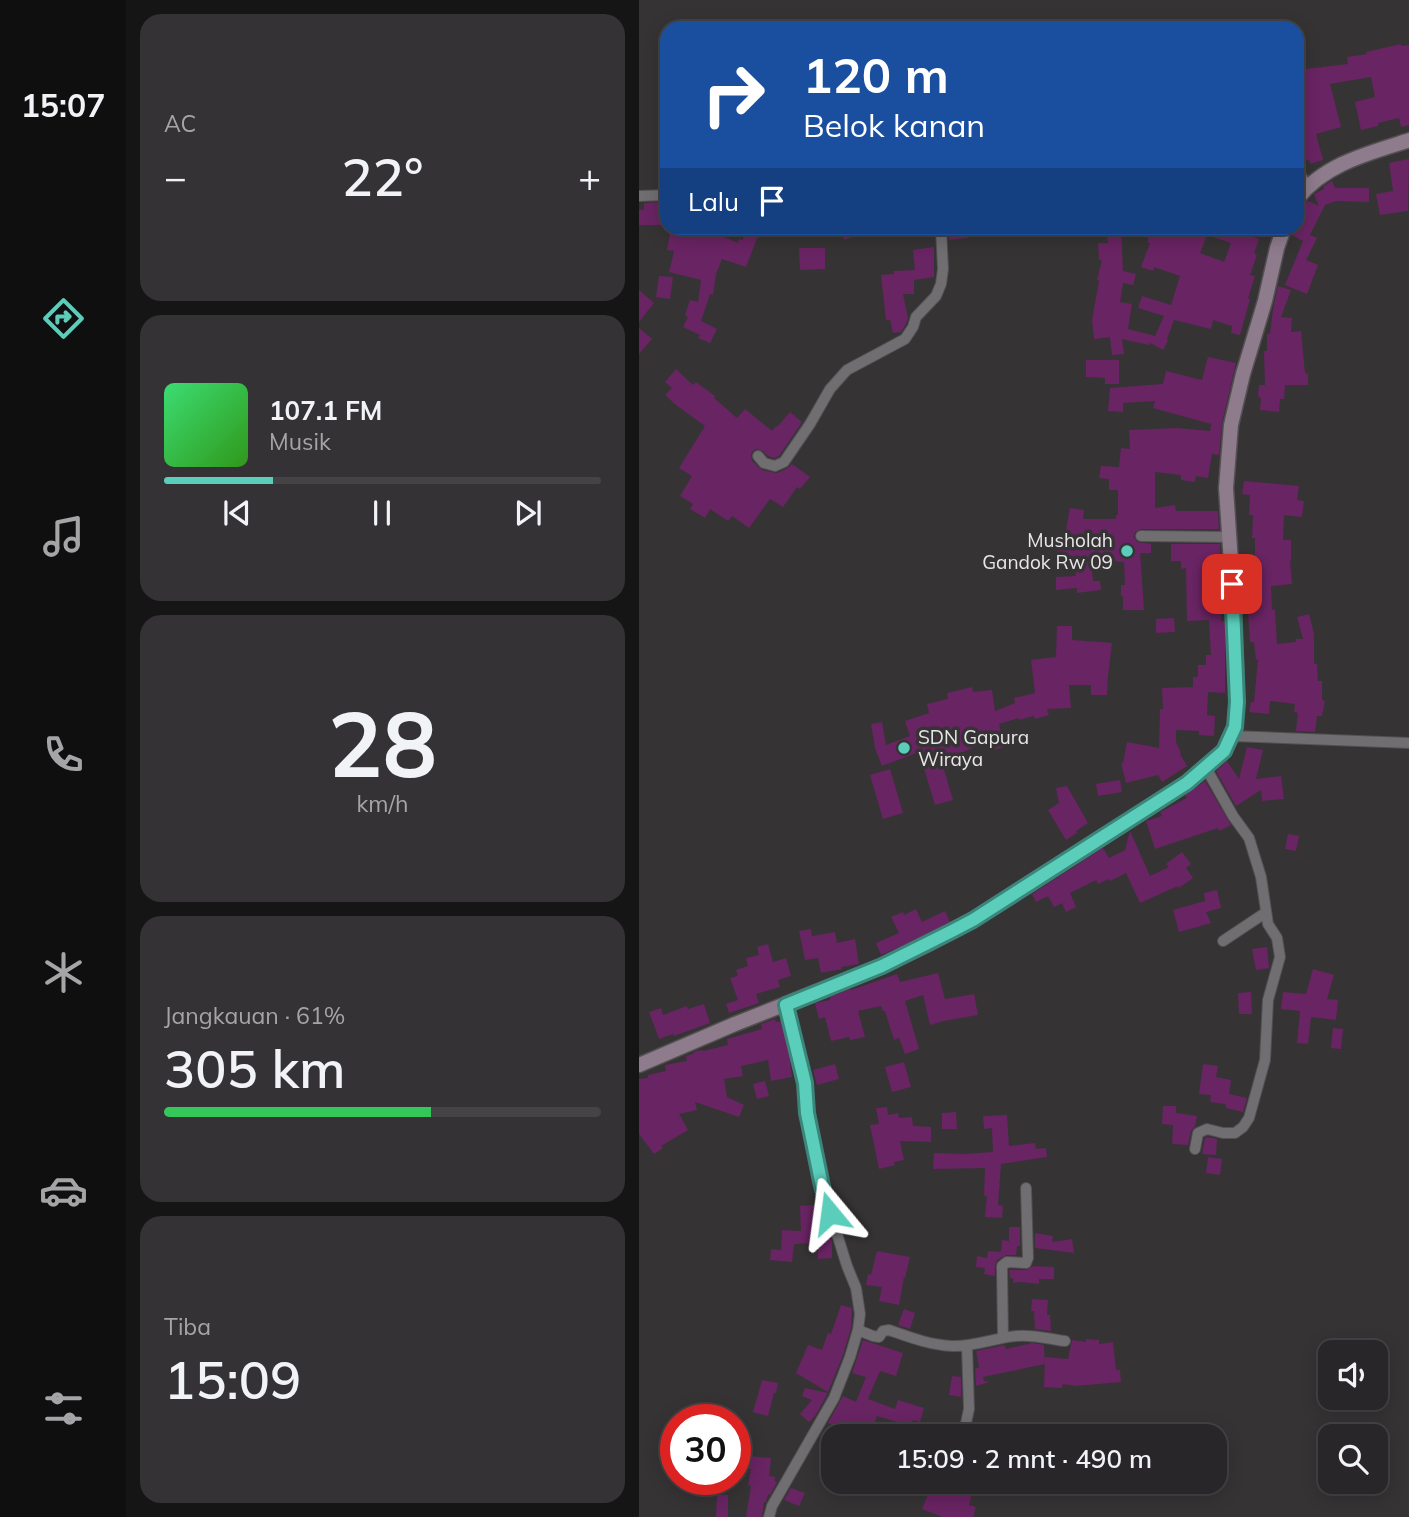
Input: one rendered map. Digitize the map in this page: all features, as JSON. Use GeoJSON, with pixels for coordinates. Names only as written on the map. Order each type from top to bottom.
{"type":"FeatureCollection","features":[{"type":"Feature","properties":{"kind":"main road"},"geometry":{"type":"LineString","coordinates":[[1304,190],[1334,168],[1409,140]]}},
{"type":"Feature","properties":{"kind":"main road"},"geometry":{"type":"LineString","coordinates":[[639,1065],[882,966],[973,920],[1153,806],[1187,783],[1224,751],[1236,725],[1237,702],[1226,488],[1231,425],[1282,235]]}},
{"type":"Feature","properties":{"kind":"street"},"geometry":{"type":"LineString","coordinates":[[1304,181],[1307,186]]}},
{"type":"Feature","properties":{"kind":"street"},"geometry":{"type":"LineString","coordinates":[[639,196],[660,195]]}},
{"type":"Feature","properties":{"kind":"street"},"geometry":{"type":"LineString","coordinates":[[758,456],[764,463],[775,466],[784,462],[830,389],[847,370],[905,339],[917,317],[936,296],[941,285],[941,235]]}},
{"type":"Feature","properties":{"kind":"street"},"geometry":{"type":"LineString","coordinates":[[1141,536],[1229,537]]}},
{"type":"Feature","properties":{"kind":"street"},"geometry":{"type":"LineString","coordinates":[[1232,736],[1409,743]]}},
{"type":"Feature","properties":{"kind":"street"},"geometry":{"type":"LineString","coordinates":[[1195,1149],[1198,1133],[1207,1129],[1235,1133],[1249,1118],[1264,1060],[1268,1000],[1280,957],[1277,938],[1265,913],[1261,877],[1249,838],[1233,816],[1206,768]]}},
{"type":"Feature","properties":{"kind":"street"},"geometry":{"type":"LineString","coordinates":[[1223,941],[1265,913]]}},
{"type":"Feature","properties":{"kind":"street"},"geometry":{"type":"LineString","coordinates":[[769,1517],[771,1506],[834,1398],[850,1357],[860,1314],[860,1302],[822,1186],[807,1113],[805,1083],[786,1005]]}},
{"type":"Feature","properties":{"kind":"street"},"geometry":{"type":"LineString","coordinates":[[1003,1338],[1002,1266],[1007,1262],[1026,1263],[1028,1258],[1026,1188]]}},
{"type":"Feature","properties":{"kind":"street"},"geometry":{"type":"LineString","coordinates":[[858,1330],[873,1336],[879,1336],[883,1331],[889,1330],[923,1341],[951,1346],[967,1346],[1028,1335],[1065,1341]]}},
{"type":"Feature","properties":{"kind":"street"},"geometry":{"type":"LineString","coordinates":[[966,1424],[969,1409],[967,1346]]}},
{"type":"Feature","properties":{"kind":"building"},"geometry":{"type":"Polygon","coordinates":[[[1401,44],[1409,45],[1409,125],[1401,127],[1399,118],[1361,130],[1355,102],[1375,97],[1371,77],[1330,84],[1341,127],[1316,134],[1323,160],[1310,164],[1309,160],[1304,161],[1304,69],[1348,64],[1347,57],[1367,54],[1366,52],[1401,44]]]}},
{"type":"Feature","properties":{"kind":"building"},"geometry":{"type":"Polygon","coordinates":[[[1409,159],[1408,211],[1380,215],[1376,194],[1393,191],[1389,163],[1409,159]]]}},
{"type":"Feature","properties":{"kind":"building"},"geometry":{"type":"Polygon","coordinates":[[[1332,181],[1335,188],[1369,188],[1369,202],[1336,201],[1325,205],[1310,235],[1317,238],[1306,260],[1318,265],[1307,294],[1285,285],[1303,241],[1292,235],[1304,235],[1304,204],[1308,201],[1319,206],[1314,194],[1324,189],[1324,186],[1332,181]]]}},
{"type":"Feature","properties":{"kind":"building"},"geometry":{"type":"Polygon","coordinates":[[[660,202],[660,225],[639,225],[639,210],[644,210],[644,203],[660,202]]]}},
{"type":"Feature","properties":{"kind":"building"},"geometry":{"type":"Polygon","coordinates":[[[670,235],[719,235],[738,243],[739,239],[743,240],[743,235],[759,235],[746,267],[722,259],[716,274],[713,295],[710,294],[701,321],[717,329],[710,343],[683,327],[688,317],[685,315],[690,300],[698,302],[701,280],[669,272],[674,251],[667,250],[670,235]]]}},
{"type":"Feature","properties":{"kind":"building"},"geometry":{"type":"Polygon","coordinates":[[[842,235],[860,235],[844,240],[842,235]]]}},
{"type":"Feature","properties":{"kind":"building"},"geometry":{"type":"Polygon","coordinates":[[[949,235],[968,235],[968,238],[949,240],[949,235]]]}},
{"type":"Feature","properties":{"kind":"building"},"geometry":{"type":"Polygon","coordinates":[[[1106,235],[1121,235],[1123,271],[1136,274],[1133,285],[1123,283],[1120,302],[1132,304],[1128,329],[1155,336],[1164,316],[1138,308],[1142,296],[1171,305],[1180,276],[1154,267],[1153,271],[1141,267],[1150,243],[1147,242],[1149,238],[1137,235],[1194,236],[1194,235],[1207,235],[1251,235],[1259,239],[1250,275],[1255,276],[1240,335],[1231,333],[1232,326],[1213,320],[1211,329],[1174,320],[1163,350],[1150,343],[1149,345],[1122,339],[1124,354],[1112,355],[1110,337],[1094,339],[1092,320],[1102,260],[1099,260],[1098,243],[1108,243],[1106,235]],[[1207,235],[1200,253],[1224,262],[1231,243],[1207,235]]]}},
{"type":"Feature","properties":{"kind":"building"},"geometry":{"type":"Polygon","coordinates":[[[934,247],[934,277],[914,280],[914,294],[903,294],[908,318],[901,332],[893,333],[890,320],[886,320],[881,275],[915,270],[913,250],[934,247]]]}},
{"type":"Feature","properties":{"kind":"building"},"geometry":{"type":"Polygon","coordinates":[[[799,248],[825,248],[825,269],[800,270],[799,248]]]}},
{"type":"Feature","properties":{"kind":"building"},"geometry":{"type":"Polygon","coordinates":[[[659,276],[673,277],[670,299],[656,297],[659,276]]]}},
{"type":"Feature","properties":{"kind":"building"},"geometry":{"type":"Polygon","coordinates":[[[1278,286],[1291,290],[1281,317],[1292,318],[1291,332],[1301,331],[1305,373],[1308,374],[1308,385],[1285,385],[1279,412],[1260,410],[1261,398],[1258,397],[1259,385],[1265,385],[1264,351],[1267,351],[1267,334],[1270,334],[1278,286]]]}},
{"type":"Feature","properties":{"kind":"building"},"geometry":{"type":"Polygon","coordinates":[[[639,290],[654,303],[639,322],[639,290]]]}},
{"type":"Feature","properties":{"kind":"building"},"geometry":{"type":"Polygon","coordinates":[[[639,328],[652,339],[639,354],[639,328]]]}},
{"type":"Feature","properties":{"kind":"building"},"geometry":{"type":"Polygon","coordinates":[[[1208,357],[1236,363],[1222,423],[1219,455],[1212,454],[1208,478],[1196,476],[1195,482],[1181,480],[1181,475],[1155,472],[1155,508],[1175,505],[1176,511],[1218,511],[1219,529],[1141,529],[1135,532],[1137,542],[1151,544],[1151,553],[1140,553],[1144,610],[1123,610],[1121,585],[1125,585],[1124,562],[1091,560],[1093,581],[1100,581],[1101,590],[1077,593],[1077,588],[1056,590],[1056,577],[1076,576],[1074,558],[1057,557],[1059,535],[1065,535],[1070,508],[1084,510],[1083,519],[1116,519],[1118,515],[1118,490],[1109,490],[1109,479],[1099,478],[1101,466],[1119,467],[1121,448],[1130,449],[1129,430],[1176,428],[1210,431],[1211,424],[1153,408],[1155,401],[1123,403],[1123,412],[1108,411],[1110,388],[1163,384],[1166,371],[1202,380],[1208,357]]]}},
{"type":"Feature","properties":{"kind":"building"},"geometry":{"type":"Polygon","coordinates":[[[1086,360],[1119,360],[1119,384],[1105,384],[1105,378],[1086,377],[1086,360]]]}},
{"type":"Feature","properties":{"kind":"building"},"geometry":{"type":"Polygon","coordinates":[[[676,369],[693,385],[696,382],[715,396],[714,398],[737,418],[745,409],[772,431],[790,412],[802,422],[779,456],[774,458],[757,449],[751,454],[752,461],[762,470],[777,473],[792,464],[810,477],[800,489],[797,487],[783,507],[770,499],[749,528],[732,516],[728,521],[710,509],[705,518],[690,509],[693,504],[680,496],[692,476],[679,468],[705,426],[665,395],[672,388],[665,382],[676,369]]]}},
{"type":"Feature","properties":{"kind":"building"},"geometry":{"type":"Polygon","coordinates":[[[1244,481],[1299,486],[1297,500],[1304,501],[1302,517],[1284,515],[1283,540],[1291,540],[1292,584],[1271,586],[1272,610],[1275,610],[1277,644],[1303,639],[1297,617],[1309,614],[1314,634],[1314,664],[1317,664],[1318,681],[1322,681],[1322,700],[1325,701],[1322,716],[1317,716],[1315,732],[1296,731],[1298,713],[1294,712],[1295,704],[1270,701],[1269,714],[1249,712],[1251,702],[1254,702],[1258,659],[1256,660],[1254,642],[1250,642],[1250,564],[1255,564],[1255,538],[1252,538],[1253,515],[1249,515],[1250,495],[1242,494],[1244,481]]]}},
{"type":"Feature","properties":{"kind":"building"},"geometry":{"type":"Polygon","coordinates":[[[1171,544],[1220,544],[1221,621],[1225,621],[1225,693],[1208,692],[1207,715],[1215,716],[1214,736],[1199,735],[1199,731],[1176,730],[1176,742],[1187,766],[1162,782],[1158,775],[1126,783],[1121,763],[1127,742],[1159,748],[1162,688],[1193,687],[1193,677],[1198,677],[1198,665],[1206,665],[1206,655],[1211,655],[1209,620],[1187,621],[1186,568],[1181,569],[1181,561],[1171,561],[1171,544]]]}},
{"type":"Feature","properties":{"kind":"building"},"geometry":{"type":"Polygon","coordinates":[[[1174,618],[1175,632],[1156,633],[1156,619],[1174,618]]]}},
{"type":"Feature","properties":{"kind":"building"},"geometry":{"type":"Polygon","coordinates":[[[1057,626],[1072,626],[1072,640],[1112,643],[1107,695],[1091,695],[1091,685],[1069,685],[1071,708],[1047,709],[1049,715],[1035,719],[1034,716],[1019,718],[999,724],[1005,747],[989,751],[987,742],[942,763],[953,800],[935,805],[919,752],[882,766],[875,748],[871,724],[882,722],[886,745],[910,736],[905,721],[929,713],[927,704],[948,699],[947,693],[972,687],[973,692],[992,690],[995,711],[1015,703],[1014,698],[1035,693],[1031,660],[1056,657],[1057,626]]]}},
{"type":"Feature","properties":{"kind":"building"},"geometry":{"type":"Polygon","coordinates":[[[1247,747],[1263,750],[1256,779],[1281,776],[1284,799],[1262,801],[1261,790],[1236,806],[1216,771],[1227,761],[1239,779],[1247,747]]]}},
{"type":"Feature","properties":{"kind":"building","name":"SDN Gapura Wiraya"},"geometry":{"type":"Polygon","coordinates":[[[890,769],[903,813],[883,819],[870,775],[890,769]]]}},
{"type":"Feature","properties":{"kind":"building"},"geometry":{"type":"Polygon","coordinates":[[[1120,780],[1122,792],[1098,796],[1096,784],[1120,780]]]}},
{"type":"Feature","properties":{"kind":"building"},"geometry":{"type":"Polygon","coordinates":[[[1205,781],[1231,825],[1219,831],[1218,828],[1155,849],[1146,821],[1162,816],[1160,812],[1187,798],[1185,795],[1205,781]]]}},
{"type":"Feature","properties":{"kind":"building"},"geometry":{"type":"Polygon","coordinates":[[[1067,786],[1088,823],[1066,840],[1048,810],[1059,803],[1056,788],[1067,786]]]}},
{"type":"Feature","properties":{"kind":"building"},"geometry":{"type":"Polygon","coordinates":[[[1130,831],[1150,876],[1169,867],[1166,864],[1182,852],[1191,864],[1186,868],[1193,878],[1179,888],[1178,886],[1140,903],[1126,873],[1098,884],[1096,880],[1070,893],[1076,907],[1066,912],[1062,903],[1054,907],[1048,896],[1036,902],[1032,894],[1103,848],[1109,858],[1125,850],[1130,831]]]}},
{"type":"Feature","properties":{"kind":"building"},"geometry":{"type":"Polygon","coordinates":[[[1288,834],[1299,836],[1296,851],[1285,849],[1288,834]]]}},
{"type":"Feature","properties":{"kind":"building"},"geometry":{"type":"Polygon","coordinates":[[[1217,890],[1221,908],[1206,912],[1211,923],[1179,932],[1173,910],[1205,901],[1204,893],[1217,890]]]}},
{"type":"Feature","properties":{"kind":"building"},"geometry":{"type":"Polygon","coordinates":[[[916,909],[922,922],[945,911],[950,922],[881,955],[876,943],[899,933],[891,917],[916,909]]]}},
{"type":"Feature","properties":{"kind":"building"},"geometry":{"type":"Polygon","coordinates":[[[811,929],[812,936],[835,932],[837,943],[855,939],[859,964],[821,973],[818,958],[805,960],[799,931],[811,929]]]}},
{"type":"Feature","properties":{"kind":"building"},"geometry":{"type":"Polygon","coordinates":[[[768,944],[773,962],[786,958],[791,976],[778,980],[780,987],[756,994],[759,1003],[729,1013],[726,1004],[738,1000],[730,978],[738,976],[736,970],[748,966],[746,958],[759,955],[757,947],[768,944]]]}},
{"type":"Feature","properties":{"kind":"building"},"geometry":{"type":"Polygon","coordinates":[[[1267,947],[1269,968],[1256,970],[1252,949],[1267,947]]]}},
{"type":"Feature","properties":{"kind":"building"},"geometry":{"type":"Polygon","coordinates":[[[1313,969],[1334,975],[1327,999],[1338,1000],[1336,1020],[1311,1017],[1308,1044],[1297,1043],[1300,1011],[1281,1009],[1283,992],[1306,994],[1313,969]]]}},
{"type":"Feature","properties":{"kind":"building"},"geometry":{"type":"Polygon","coordinates":[[[938,973],[945,999],[974,994],[978,1015],[930,1025],[923,995],[905,1001],[919,1049],[905,1054],[899,1038],[894,1040],[881,1006],[858,1011],[865,1037],[831,1041],[825,1017],[819,1019],[815,1003],[830,1000],[830,997],[850,989],[897,974],[900,982],[938,973]]]}},
{"type":"Feature","properties":{"kind":"building"},"geometry":{"type":"Polygon","coordinates":[[[1251,992],[1252,1014],[1239,1014],[1238,993],[1251,992]]]}},
{"type":"Feature","properties":{"kind":"building"},"geometry":{"type":"Polygon","coordinates":[[[704,1004],[710,1023],[659,1039],[649,1012],[661,1008],[663,1015],[687,1006],[688,1009],[704,1004]]]}},
{"type":"Feature","properties":{"kind":"building"},"geometry":{"type":"Polygon","coordinates":[[[775,1019],[776,1022],[782,1021],[792,1063],[792,1077],[771,1081],[768,1060],[741,1066],[743,1076],[724,1079],[727,1097],[744,1105],[739,1117],[695,1102],[697,1110],[679,1114],[688,1130],[661,1146],[663,1148],[654,1154],[639,1134],[639,1079],[666,1071],[665,1065],[687,1061],[686,1056],[696,1051],[728,1045],[727,1039],[762,1029],[761,1024],[775,1019]]]}},
{"type":"Feature","properties":{"kind":"building"},"geometry":{"type":"Polygon","coordinates":[[[1333,1028],[1343,1029],[1341,1049],[1331,1048],[1333,1028]]]}},
{"type":"Feature","properties":{"kind":"building"},"geometry":{"type":"Polygon","coordinates":[[[904,1062],[911,1087],[892,1092],[885,1067],[904,1062]]]}},
{"type":"Feature","properties":{"kind":"building"},"geometry":{"type":"Polygon","coordinates":[[[835,1064],[839,1079],[817,1085],[813,1070],[835,1064]]]}},
{"type":"Feature","properties":{"kind":"building"},"geometry":{"type":"Polygon","coordinates":[[[1203,1064],[1218,1066],[1216,1077],[1231,1080],[1229,1094],[1247,1098],[1243,1112],[1226,1108],[1226,1104],[1210,1102],[1211,1095],[1199,1094],[1203,1064]]]}},
{"type":"Feature","properties":{"kind":"building"},"geometry":{"type":"Polygon","coordinates":[[[765,1081],[769,1096],[757,1099],[753,1084],[765,1081]]]}},
{"type":"Feature","properties":{"kind":"building"},"geometry":{"type":"Polygon","coordinates":[[[1163,1106],[1176,1106],[1176,1113],[1197,1116],[1188,1145],[1172,1144],[1173,1125],[1162,1124],[1163,1106]]]}},
{"type":"Feature","properties":{"kind":"building"},"geometry":{"type":"Polygon","coordinates":[[[887,1107],[888,1115],[898,1113],[899,1118],[912,1117],[913,1126],[931,1127],[931,1142],[900,1141],[904,1160],[879,1169],[870,1125],[879,1124],[876,1108],[887,1107]]]}},
{"type":"Feature","properties":{"kind":"building"},"geometry":{"type":"Polygon","coordinates":[[[956,1112],[957,1129],[942,1129],[942,1113],[956,1112]]]}},
{"type":"Feature","properties":{"kind":"building"},"geometry":{"type":"Polygon","coordinates":[[[1007,1115],[1009,1146],[1035,1143],[1036,1149],[1046,1148],[1047,1157],[1001,1164],[998,1205],[1003,1206],[1002,1218],[985,1217],[985,1168],[933,1169],[934,1153],[993,1152],[992,1128],[984,1129],[983,1116],[1007,1115]]]}},
{"type":"Feature","properties":{"kind":"building"},"geometry":{"type":"Polygon","coordinates":[[[1207,1137],[1217,1139],[1216,1155],[1202,1154],[1207,1137]]]}},
{"type":"Feature","properties":{"kind":"building"},"geometry":{"type":"Polygon","coordinates":[[[1208,1157],[1222,1159],[1220,1175],[1206,1173],[1208,1157]]]}},
{"type":"Feature","properties":{"kind":"building"},"geometry":{"type":"Polygon","coordinates":[[[815,1205],[815,1210],[822,1210],[824,1229],[827,1229],[832,1242],[832,1258],[818,1259],[818,1243],[794,1244],[792,1262],[770,1260],[771,1249],[781,1250],[782,1230],[801,1231],[800,1206],[815,1205]]]}},
{"type":"Feature","properties":{"kind":"building"},"geometry":{"type":"Polygon","coordinates":[[[1009,1227],[1020,1227],[1020,1246],[1017,1246],[1016,1255],[1006,1255],[997,1260],[995,1276],[984,1274],[985,1268],[976,1267],[977,1256],[987,1258],[988,1251],[1001,1252],[1002,1240],[1009,1241],[1009,1227]]]}},
{"type":"Feature","properties":{"kind":"building"},"geometry":{"type":"Polygon","coordinates":[[[1035,1233],[1053,1236],[1052,1242],[1072,1239],[1074,1253],[1035,1248],[1035,1233]]]}},
{"type":"Feature","properties":{"kind":"building"},"geometry":{"type":"Polygon","coordinates":[[[877,1251],[910,1257],[899,1305],[879,1301],[882,1287],[866,1285],[877,1251]]]}},
{"type":"Feature","properties":{"kind":"building"},"geometry":{"type":"Polygon","coordinates":[[[1033,1266],[1054,1267],[1054,1279],[1039,1279],[1039,1284],[1013,1283],[1009,1270],[1026,1270],[1033,1266]]]}},
{"type":"Feature","properties":{"kind":"building"},"geometry":{"type":"Polygon","coordinates":[[[1032,1299],[1048,1300],[1047,1315],[1050,1315],[1051,1331],[1035,1329],[1034,1311],[1031,1311],[1032,1299]]]}},
{"type":"Feature","properties":{"kind":"building"},"geometry":{"type":"Polygon","coordinates":[[[841,1305],[852,1308],[851,1328],[828,1392],[796,1373],[808,1345],[822,1350],[841,1305]]]}},
{"type":"Feature","properties":{"kind":"building"},"geometry":{"type":"Polygon","coordinates":[[[904,1309],[915,1313],[910,1329],[898,1325],[904,1309]]]}},
{"type":"Feature","properties":{"kind":"building"},"geometry":{"type":"Polygon","coordinates":[[[1086,1339],[1099,1340],[1099,1344],[1113,1342],[1116,1370],[1120,1370],[1121,1382],[1076,1386],[1063,1384],[1062,1388],[1044,1387],[1045,1357],[1068,1359],[1072,1340],[1086,1342],[1086,1339]]]}},
{"type":"Feature","properties":{"kind":"building"},"geometry":{"type":"Polygon","coordinates":[[[863,1340],[903,1353],[896,1376],[880,1371],[868,1399],[895,1409],[898,1400],[924,1408],[920,1422],[913,1420],[912,1424],[904,1424],[877,1416],[874,1424],[828,1423],[843,1396],[856,1402],[866,1377],[852,1373],[863,1340]]]}},
{"type":"Feature","properties":{"kind":"building"},"geometry":{"type":"Polygon","coordinates":[[[1032,1343],[1044,1345],[1045,1364],[983,1377],[984,1381],[990,1382],[976,1386],[975,1369],[979,1367],[976,1351],[1005,1345],[1006,1349],[1032,1343]]]}},
{"type":"Feature","properties":{"kind":"building"},"geometry":{"type":"Polygon","coordinates":[[[952,1376],[961,1377],[961,1397],[949,1395],[952,1376]]]}},
{"type":"Feature","properties":{"kind":"building"},"geometry":{"type":"Polygon","coordinates":[[[762,1380],[778,1383],[768,1416],[753,1412],[762,1380]]]}},
{"type":"Feature","properties":{"kind":"building"},"geometry":{"type":"Polygon","coordinates":[[[805,1388],[828,1393],[809,1422],[800,1414],[812,1400],[802,1396],[805,1388]]]}},
{"type":"Feature","properties":{"kind":"building"},"geometry":{"type":"Polygon","coordinates":[[[751,1456],[771,1458],[769,1476],[775,1477],[777,1482],[764,1502],[762,1517],[746,1517],[751,1495],[751,1456]]]}},
{"type":"Feature","properties":{"kind":"building"},"geometry":{"type":"Polygon","coordinates":[[[791,1488],[805,1493],[799,1506],[784,1500],[791,1488]]]}},
{"type":"Feature","properties":{"kind":"building"},"geometry":{"type":"Polygon","coordinates":[[[928,1494],[972,1494],[969,1505],[976,1507],[973,1517],[943,1517],[922,1509],[928,1494]]]}},
{"type":"Feature","properties":{"kind":"building"},"geometry":{"type":"Polygon","coordinates":[[[717,1495],[728,1495],[728,1517],[716,1517],[717,1495]]]}},
{"type":"Feature","properties":{"kind":"place","name":"Musholah Gandok Rw 09"},"geometry":{"type":"Point","coordinates":[1127,551]}},
{"type":"Feature","properties":{"kind":"place","name":"SDN Gapura Wiraya"},"geometry":{"type":"Point","coordinates":[904,748]}},
{"type":"Feature","properties":{"kind":"route"},"geometry":{"type":"LineString","coordinates":[[830,1213],[807,1113],[805,1083],[786,1005],[882,966],[973,920],[1187,783],[1211,764],[1224,751],[1236,725],[1232,584]]}}]}
